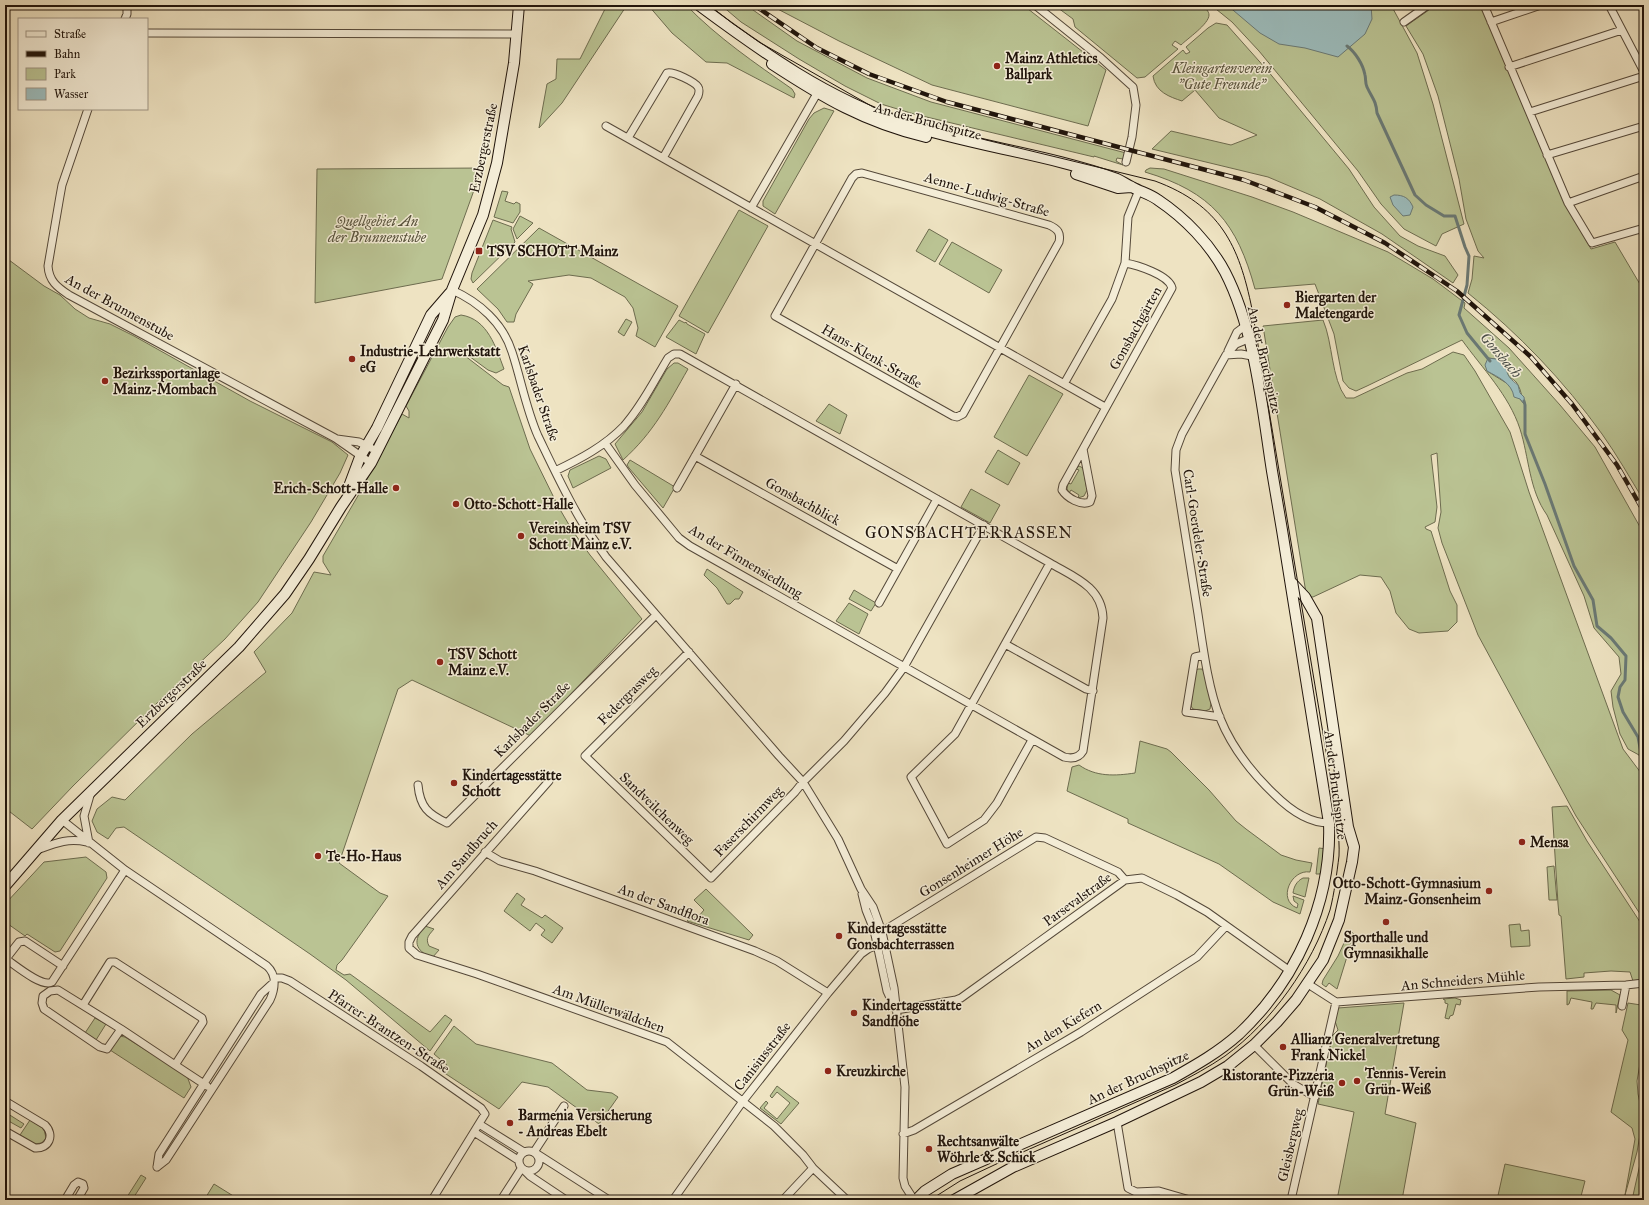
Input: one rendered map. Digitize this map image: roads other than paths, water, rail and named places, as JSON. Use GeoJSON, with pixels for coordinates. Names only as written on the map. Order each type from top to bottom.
{"type":"FeatureCollection","features":[{"type":"Feature","properties":{"kind":"main road","name":"Erzbergerstraße"},"geometry":{"type":"LineString","coordinates":[[5,886],[33,851],[92,789],[239,647],[253,631],[285,594],[371,463],[443,320],[452,290],[482,215],[495,170],[512,70],[519,5]]}},
{"type":"Feature","properties":{"kind":"main road","name":"An der Bruchspitze"},"geometry":{"type":"LineString","coordinates":[[700,6],[819,90],[902,123],[1084,169],[1120,180],[1135,189],[1158,199],[1196,232],[1212,252],[1225,272],[1236,298],[1245,326],[1252,356],[1292,583],[1329,823],[1330,846],[1326,874],[1318,907],[1304,945],[1290,971],[1271,999],[1256,1016],[1221,1049],[1200,1063],[1173,1078],[952,1174],[925,1191],[915,1200]]}},
{"type":"Feature","properties":{"kind":"main road","name":"Erzbergerstraße"},"geometry":{"type":"LineString","coordinates":[[341,507],[360,457],[377,428],[431,314],[452,290]]}},
{"type":"Feature","properties":{"kind":"main road","name":"An der Bruchspitze"},"geometry":{"type":"LineString","coordinates":[[954,1200],[1013,1167],[1117,1122],[1201,1082],[1228,1066],[1254,1045],[1277,1022],[1308,984],[1323,960],[1339,920],[1354,847],[1348,827],[1317,618],[1305,597],[1292,583]]}},
{"type":"Feature","properties":{"kind":"main road"},"geometry":{"type":"LineString","coordinates":[[1298,624],[1304,615],[1310,615],[1317,618]]}},
{"type":"Feature","properties":{"kind":"street"},"geometry":{"type":"LineString","coordinates":[[125,18],[127,14],[127,5]]}},
{"type":"Feature","properties":{"kind":"street"},"geometry":{"type":"LineString","coordinates":[[1035,5],[1091,49],[1133,87],[1136,104],[1132,137],[1126,162]]}},
{"type":"Feature","properties":{"kind":"street"},"geometry":{"type":"LineString","coordinates":[[1404,22],[1428,5]]}},
{"type":"Feature","properties":{"kind":"street"},"geometry":{"type":"LineString","coordinates":[[1484,5],[1568,203],[1592,244],[1644,228]]}},
{"type":"Feature","properties":{"kind":"street"},"geometry":{"type":"LineString","coordinates":[[1490,22],[1541,5]]}},
{"type":"Feature","properties":{"kind":"street"},"geometry":{"type":"LineString","coordinates":[[1608,5],[1644,72]]}},
{"type":"Feature","properties":{"kind":"street"},"geometry":{"type":"LineString","coordinates":[[1509,67],[1622,30]]}},
{"type":"Feature","properties":{"kind":"street"},"geometry":{"type":"LineString","coordinates":[[148,33],[516,34]]}},
{"type":"Feature","properties":{"kind":"street"},"geometry":{"type":"LineString","coordinates":[[628,138],[667,73],[675,73],[696,85],[700,92],[663,158]]}},
{"type":"Feature","properties":{"kind":"street"},"geometry":{"type":"LineString","coordinates":[[1530,112],[1644,76]]}},
{"type":"Feature","properties":{"kind":"street"},"geometry":{"type":"LineString","coordinates":[[751,208],[819,90]]}},
{"type":"Feature","properties":{"kind":"street","name":"An der Brunnenstube"},"geometry":{"type":"LineString","coordinates":[[88,110],[62,185],[48,266],[48,273],[54,285],[69,296],[335,438],[360,457],[371,463]]}},
{"type":"Feature","properties":{"kind":"street"},"geometry":{"type":"LineString","coordinates":[[606,126],[1105,408]]}},
{"type":"Feature","properties":{"kind":"street"},"geometry":{"type":"LineString","coordinates":[[1547,155],[1644,126]]}},
{"type":"Feature","properties":{"kind":"street","name":"Aenne-Ludwig-Straße"},"geometry":{"type":"LineString","coordinates":[[816,244],[852,178],[859,173],[1057,228],[1060,236],[1059,242],[1000,348]]}},
{"type":"Feature","properties":{"kind":"street"},"geometry":{"type":"LineString","coordinates":[[1568,203],[1644,176]]}},
{"type":"Feature","properties":{"kind":"street"},"geometry":{"type":"LineString","coordinates":[[1064,384],[1112,299],[1125,262],[1128,217],[1135,189]]}},
{"type":"Feature","properties":{"kind":"street","name":"Hans-Klenk-Straße"},"geometry":{"type":"LineString","coordinates":[[816,244],[775,316],[927,402],[953,416],[957,417],[963,414],[1000,348]]}},
{"type":"Feature","properties":{"kind":"street","name":"Gonsbachgärten"},"geometry":{"type":"LineString","coordinates":[[1083,449],[1092,496],[1090,502],[1086,504],[1073,499],[1062,490],[1063,485],[1172,288],[1168,281],[1150,270],[1125,262]]}},
{"type":"Feature","properties":{"kind":"street","name":"Karlsbader Straße"},"geometry":{"type":"LineString","coordinates":[[452,290],[472,300],[481,308],[502,333],[512,351],[527,406],[538,435],[579,519],[606,557],[803,782],[838,839],[861,888],[873,907],[882,932],[894,988],[905,1087],[903,1182],[915,1200]]}},
{"type":"Feature","properties":{"kind":"street","name":"Carl-Goerdeler-Straße"},"geometry":{"type":"LineString","coordinates":[[1226,355],[1236,332],[1245,326]]}},
{"type":"Feature","properties":{"kind":"street","name":"Carl-Goerdeler-Straße"},"geometry":{"type":"LineString","coordinates":[[1248,339],[1231,347],[1226,355],[1182,434],[1176,450],[1174,461],[1204,655],[1220,717],[1248,767],[1276,796],[1299,814],[1318,823],[1329,823]]}},
{"type":"Feature","properties":{"kind":"street"},"geometry":{"type":"LineString","coordinates":[[555,471],[605,443],[624,426],[668,358],[674,354],[680,354],[736,384],[1085,583],[1093,591],[1103,608],[1093,691],[1086,689],[1005,644]]}},
{"type":"Feature","properties":{"kind":"street"},"geometry":{"type":"LineString","coordinates":[[1226,355],[1241,354],[1252,356]]}},
{"type":"Feature","properties":{"kind":"street"},"geometry":{"type":"LineString","coordinates":[[677,488],[736,384]]}},
{"type":"Feature","properties":{"kind":"street","name":"An der Brunnenstube"},"geometry":{"type":"LineString","coordinates":[[335,438],[359,442],[377,452]]}},
{"type":"Feature","properties":{"kind":"street","name":"An der Finnensiedlung"},"geometry":{"type":"LineString","coordinates":[[605,443],[631,480],[682,540],[970,706],[1064,758],[1071,758],[1081,755],[1085,746],[1093,691]]}},
{"type":"Feature","properties":{"kind":"street","name":"Gonsbachblick"},"geometry":{"type":"LineString","coordinates":[[695,456],[898,569]]}},
{"type":"Feature","properties":{"kind":"street"},"geometry":{"type":"LineString","coordinates":[[879,603],[937,499]]}},
{"type":"Feature","properties":{"kind":"street","name":"Faserschirmweg"},"geometry":{"type":"LineString","coordinates":[[710,878],[795,792],[864,719],[904,667],[984,525]]}},
{"type":"Feature","properties":{"kind":"street"},"geometry":{"type":"LineString","coordinates":[[1032,740],[997,803],[984,820],[947,844],[911,777],[955,734],[1050,563]]}},
{"type":"Feature","properties":{"kind":"street","name":"Karlsbader Straße"},"geometry":{"type":"LineString","coordinates":[[418,785],[420,797],[430,815],[446,823],[656,615]]}},
{"type":"Feature","properties":{"kind":"street","name":"Federgrasweg"},"geometry":{"type":"LineString","coordinates":[[585,756],[688,652]]}},
{"type":"Feature","properties":{"kind":"street"},"geometry":{"type":"LineString","coordinates":[[1204,655],[1195,656],[1186,712],[1220,717]]}},
{"type":"Feature","properties":{"kind":"street","name":"Sandveilchenweg"},"geometry":{"type":"LineString","coordinates":[[585,756],[710,878]]}},
{"type":"Feature","properties":{"kind":"street","name":"Am Sandbruch"},"geometry":{"type":"LineString","coordinates":[[409,948],[409,942],[412,936],[549,781]]}},
{"type":"Feature","properties":{"kind":"street"},"geometry":{"type":"LineString","coordinates":[[89,843],[84,825],[84,816],[92,789]]}},
{"type":"Feature","properties":{"kind":"street"},"geometry":{"type":"LineString","coordinates":[[62,820],[89,843],[125,870],[267,966],[273,974],[273,980],[273,989],[270,1000],[166,1160],[157,1167],[159,1154],[261,994],[273,980]]}},
{"type":"Feature","properties":{"kind":"street","name":"Gonsenheimer Höhe"},"geometry":{"type":"LineString","coordinates":[[875,935],[1036,837],[1046,838],[1118,872],[1125,880]]}},
{"type":"Feature","properties":{"kind":"street"},"geometry":{"type":"LineString","coordinates":[[33,851],[61,841],[71,840],[89,843]]}},
{"type":"Feature","properties":{"kind":"street","name":"An der Sandflora"},"geometry":{"type":"LineString","coordinates":[[485,852],[500,861],[563,881],[756,951],[777,961],[828,993]]}},
{"type":"Feature","properties":{"kind":"street"},"geometry":{"type":"LineString","coordinates":[[121,1029],[107,1049],[100,1047],[44,1009],[42,1003],[43,996],[55,980],[125,870]]}},
{"type":"Feature","properties":{"kind":"street","name":"Parsevalstraße"},"geometry":{"type":"LineString","coordinates":[[896,1010],[961,998],[1125,880],[1142,878],[1207,912],[1290,971]]}},
{"type":"Feature","properties":{"kind":"street","name":"Karlsbader Straße"},"geometry":{"type":"LineString","coordinates":[[861,888],[866,910],[874,930],[887,991],[896,1010]]}},
{"type":"Feature","properties":{"kind":"street","name":"An den Kiefern"},"geometry":{"type":"LineString","coordinates":[[903,1134],[914,1130],[1081,1032],[1197,957],[1226,926]]}},
{"type":"Feature","properties":{"kind":"street"},"geometry":{"type":"LineString","coordinates":[[63,966],[25,941],[19,942],[6,960],[49,988],[58,990],[83,1005],[212,1089]]}},
{"type":"Feature","properties":{"kind":"street","name":"Canisiusstraße"},"geometry":{"type":"LineString","coordinates":[[673,1200],[743,1101],[828,993],[862,954],[884,942]]}},
{"type":"Feature","properties":{"kind":"street","name":"Am Müllerwäldchen"},"geometry":{"type":"LineString","coordinates":[[409,948],[417,955],[477,974],[667,1042],[774,1126],[813,1168],[847,1200]]}},
{"type":"Feature","properties":{"kind":"street"},"geometry":{"type":"LineString","coordinates":[[83,1005],[110,962],[115,962],[202,1018],[203,1022],[175,1065]]}},
{"type":"Feature","properties":{"kind":"street","name":"Pfarrer-Brantzen-Straße"},"geometry":{"type":"LineString","coordinates":[[273,980],[282,978],[290,981],[421,1066],[481,1108],[485,1114],[479,1124]]}},
{"type":"Feature","properties":{"kind":"street","name":"An Schneiders Mühle"},"geometry":{"type":"LineString","coordinates":[[1336,1002],[1408,998],[1450,992],[1644,983]]}},
{"type":"Feature","properties":{"kind":"street"},"geometry":{"type":"LineString","coordinates":[[1308,984],[1336,1002]]}},
{"type":"Feature","properties":{"kind":"street"},"geometry":{"type":"LineString","coordinates":[[1622,1006],[1626,985]]}},
{"type":"Feature","properties":{"kind":"street","name":"Gleisbergweg"},"geometry":{"type":"LineString","coordinates":[[1291,1200],[1336,1002]]}},
{"type":"Feature","properties":{"kind":"street","name":"Gleisbergweg"},"geometry":{"type":"LineString","coordinates":[[1254,1045],[1293,1084],[1315,1097]]}},
{"type":"Feature","properties":{"kind":"street"},"geometry":{"type":"LineString","coordinates":[[5,1101],[45,1125],[50,1131],[50,1137],[49,1142],[44,1147],[35,1148],[5,1131]]}},
{"type":"Feature","properties":{"kind":"street"},"geometry":{"type":"LineString","coordinates":[[534,1152],[564,1106]]}},
{"type":"Feature","properties":{"kind":"street"},"geometry":{"type":"LineString","coordinates":[[1117,1122],[1128,1188],[1132,1191],[1159,1191],[1190,1200]]}},
{"type":"Feature","properties":{"kind":"street"},"geometry":{"type":"LineString","coordinates":[[432,1200],[479,1124],[524,1152]]}},
{"type":"Feature","properties":{"kind":"street"},"geometry":{"type":"LineString","coordinates":[[474,1132],[518,1160],[523,1170],[530,1176],[566,1200]]}},
{"type":"Feature","properties":{"kind":"street"},"geometry":{"type":"LineString","coordinates":[[518,1160],[524,1152],[528,1150],[534,1152],[609,1200]]}},
{"type":"Feature","properties":{"kind":"street"},"geometry":{"type":"LineString","coordinates":[[523,1170],[533,1171],[539,1164],[538,1157],[534,1152]]}},
{"type":"Feature","properties":{"kind":"street"},"geometry":{"type":"LineString","coordinates":[[783,1200],[813,1168]]}},
{"type":"Feature","properties":{"kind":"street"},"geometry":{"type":"LineString","coordinates":[[502,1200],[523,1170]]}},
{"type":"Feature","properties":{"kind":"street"},"geometry":{"type":"LineString","coordinates":[[65,1200],[74,1185],[78,1182],[83,1184],[84,1188],[77,1200]]}},
{"type":"Feature","properties":{"kind":"water"},"geometry":{"type":"Polygon","coordinates":[[[1227,5],[1371,5],[1372,19],[1365,34],[1338,57],[1305,48],[1279,44],[1260,33],[1227,5]]]}},
{"type":"Feature","properties":{"kind":"water"},"geometry":{"type":"Polygon","coordinates":[[[1394,195],[1403,196],[1410,201],[1413,207],[1410,215],[1403,216],[1393,205],[1390,197],[1394,195]]]}},
{"type":"Feature","properties":{"kind":"water"},"geometry":{"type":"Polygon","coordinates":[[[1498,356],[1503,357],[1508,375],[1518,385],[1520,393],[1524,397],[1525,405],[1520,399],[1514,397],[1513,392],[1507,384],[1500,378],[1487,371],[1485,365],[1488,358],[1496,359],[1498,356]]]}},
{"type":"Feature","properties":{"kind":"waterway","name":"Gonsbach"},"geometry":{"type":"LineString","coordinates":[[1347,46],[1356,55],[1361,63],[1365,75],[1366,86],[1375,102],[1377,113],[1415,195],[1426,205],[1444,216],[1455,216],[1469,256],[1467,285],[1459,315],[1467,333],[1490,361]]}},
{"type":"Feature","properties":{"kind":"waterway","name":"Gonsbach"},"geometry":{"type":"LineString","coordinates":[[1524,401],[1525,434],[1545,484],[1574,566],[1593,600],[1597,626],[1611,638],[1626,656],[1625,680],[1620,687],[1618,697],[1623,712],[1638,737],[1641,753],[1644,757]]}},
{"type":"Feature","properties":{"kind":"tram line"},"geometry":{"type":"LineString","coordinates":[[709,5],[759,42],[873,107],[920,122],[986,140],[1155,181],[1177,191],[1196,202],[1211,215],[1223,230],[1233,247],[1240,265],[1247,286],[1252,309],[1334,799],[1339,856],[1330,910],[1313,951],[1288,991],[1259,1027],[1225,1056],[1207,1068],[1175,1085],[960,1181],[930,1200]]}},
{"type":"Feature","properties":{"kind":"railway"},"geometry":{"type":"LineString","coordinates":[[754,5],[817,48],[869,74],[947,102],[1244,180],[1315,207],[1385,243],[1457,291],[1531,357],[1572,404],[1617,465],[1644,512]]}},
{"type":"Feature","properties":{"kind":"place","name":"Mainz Athletics Ballpark"},"geometry":{"type":"Point","coordinates":[997,66]}},
{"type":"Feature","properties":{"kind":"place","name":"TSV SCHOTT Mainz"},"geometry":{"type":"Point","coordinates":[479,251]}},
{"type":"Feature","properties":{"kind":"place","name":"Biergarten der Maletengarde"},"geometry":{"type":"Point","coordinates":[1287,305]}},
{"type":"Feature","properties":{"kind":"place","name":"Industrie-Lehrwerkstatt eG"},"geometry":{"type":"Point","coordinates":[352,359]}},
{"type":"Feature","properties":{"kind":"place","name":"Bezirkssportanlage Mainz-Mombach"},"geometry":{"type":"Point","coordinates":[105,381]}},
{"type":"Feature","properties":{"kind":"place","name":"Erich-Schott-Halle"},"geometry":{"type":"Point","coordinates":[396,488]}},
{"type":"Feature","properties":{"kind":"place","name":"Otto-Schott-Halle"},"geometry":{"type":"Point","coordinates":[456,504]}},
{"type":"Feature","properties":{"kind":"place","name":"Vereinsheim TSV Schott Mainz e.V."},"geometry":{"type":"Point","coordinates":[521,536]}},
{"type":"Feature","properties":{"kind":"place","name":"TSV Schott Mainz e.V."},"geometry":{"type":"Point","coordinates":[440,662]}},
{"type":"Feature","properties":{"kind":"place","name":"Kindertagesstätte Schott"},"geometry":{"type":"Point","coordinates":[454,783]}},
{"type":"Feature","properties":{"kind":"place","name":"Mensa"},"geometry":{"type":"Point","coordinates":[1522,842]}},
{"type":"Feature","properties":{"kind":"place","name":"Te-Ho-Haus"},"geometry":{"type":"Point","coordinates":[318,856]}},
{"type":"Feature","properties":{"kind":"place","name":"Otto-Schott-Gymnasium Mainz-Gonsenheim"},"geometry":{"type":"Point","coordinates":[1489,891]}},
{"type":"Feature","properties":{"kind":"place","name":"Sporthalle und Gymnasikhalle"},"geometry":{"type":"Point","coordinates":[1386,922]}},
{"type":"Feature","properties":{"kind":"place","name":"Kindertagesstätte Gonsbachterrassen"},"geometry":{"type":"Point","coordinates":[839,936]}},
{"type":"Feature","properties":{"kind":"place","name":"Kindertagesstätte Sandflöhe"},"geometry":{"type":"Point","coordinates":[854,1013]}},
{"type":"Feature","properties":{"kind":"place","name":"Allianz Generalvertretung Frank Nickel"},"geometry":{"type":"Point","coordinates":[1283,1047]}},
{"type":"Feature","properties":{"kind":"place","name":"Kreuzkirche"},"geometry":{"type":"Point","coordinates":[828,1071]}},
{"type":"Feature","properties":{"kind":"place","name":"Tennis-Verein Grün-Weiß"},"geometry":{"type":"Point","coordinates":[1357,1081]}},
{"type":"Feature","properties":{"kind":"place","name":"Ristorante-Pizzeria Grün-Weiß"},"geometry":{"type":"Point","coordinates":[1342,1083]}},
{"type":"Feature","properties":{"kind":"place","name":"Barmenia Versicherung - Andreas Ebelt"},"geometry":{"type":"Point","coordinates":[510,1123]}},
{"type":"Feature","properties":{"kind":"place","name":"Rechtsanwälte Wöhrle & Schick"},"geometry":{"type":"Point","coordinates":[929,1149]}},
{"type":"Feature","properties":{"kind":"district","name":"GONSBACHTERRASSEN"},"geometry":{"type":"Point","coordinates":[969,532]}},
{"type":"Feature","properties":{"kind":"park label","name":"Kleingartenverein \"Gute Freunde\""},"geometry":{"type":"Point","coordinates":[1222,76]}},
{"type":"Feature","properties":{"kind":"park label","name":"Quellgebiet An der Brunnenstube"},"geometry":{"type":"Point","coordinates":[377,230]}}]}
